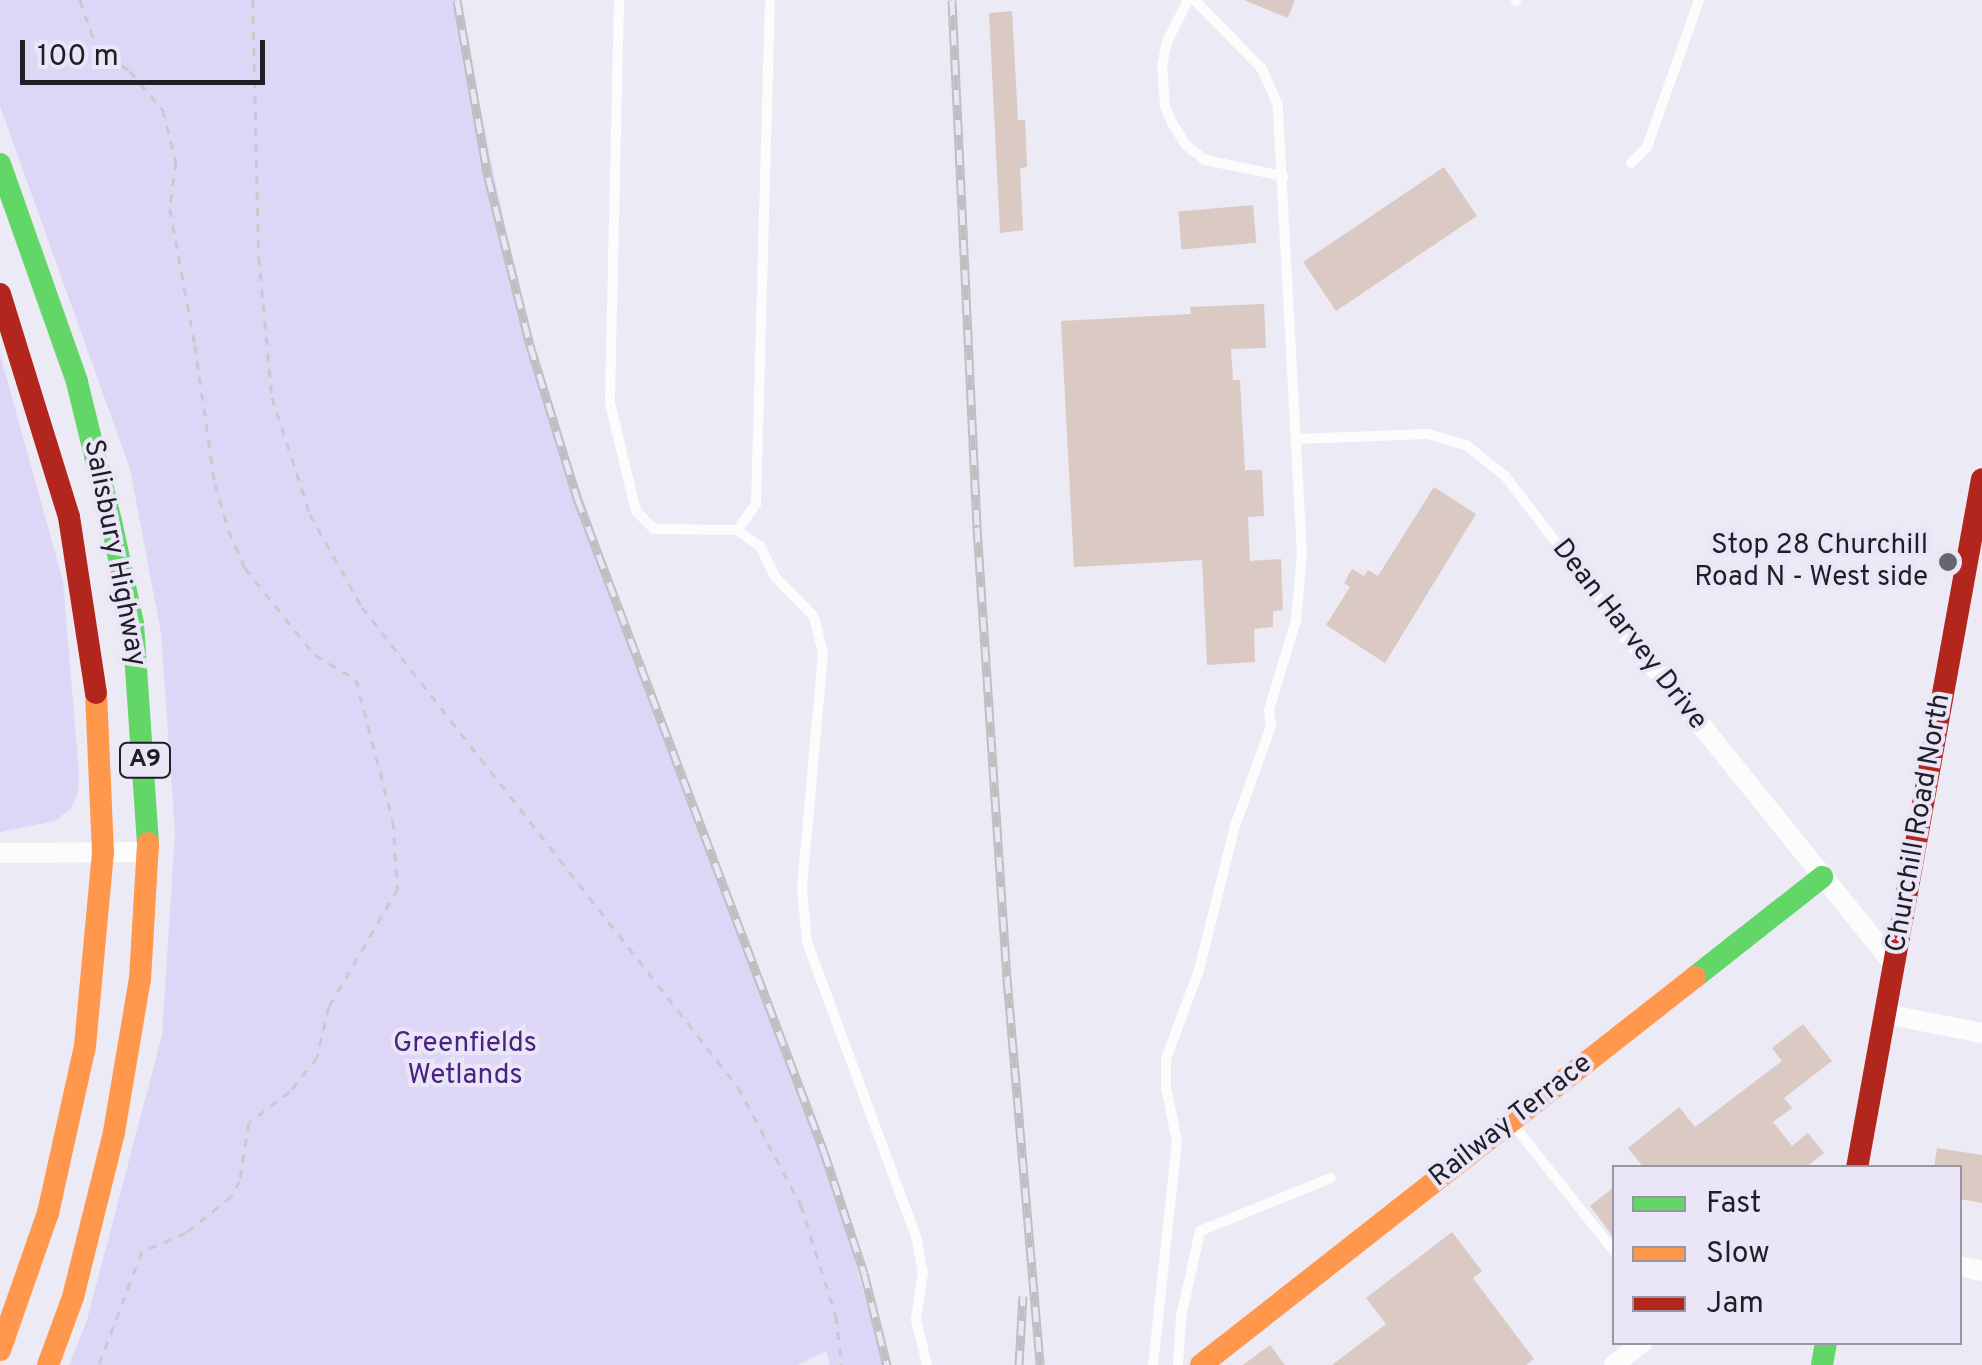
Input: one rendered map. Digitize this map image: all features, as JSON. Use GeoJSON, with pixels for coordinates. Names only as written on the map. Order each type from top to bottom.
{"type":"FeatureCollection","features":[{"type":"Feature","properties":{"kind":"main road","name":"Salisbury Highway"},"geometry":{"type":"LineString","coordinates":[[0,164],[77,382],[111,521],[133,624],[149,852],[140,980],[114,1132],[73,1297],[48,1365]]}},
{"type":"Feature","properties":{"kind":"main road","name":"Salisbury Highway"},"geometry":{"type":"LineString","coordinates":[[0,294],[69,517],[96,686],[103,853],[85,1046],[48,1213],[0,1350]]}},
{"type":"Feature","properties":{"kind":"main road","name":"Churchill Road North"},"geometry":{"type":"LineString","coordinates":[[1858,1165],[1982,479]]}},
{"type":"Feature","properties":{"kind":"main road","name":"Railway Terrace"},"geometry":{"type":"LineString","coordinates":[[1201,1365],[1822,877]]}},
{"type":"Feature","properties":{"kind":"street","name":"Dean Harvey Drive"},"geometry":{"type":"LineString","coordinates":[[1608,610],[1894,964]]}},
{"type":"Feature","properties":{"kind":"street"},"geometry":{"type":"LineString","coordinates":[[0,853],[149,852]]}},
{"type":"Feature","properties":{"kind":"street"},"geometry":{"type":"LineString","coordinates":[[1885,1014],[1982,1034]]}},
{"type":"Feature","properties":{"kind":"street"},"geometry":{"type":"LineString","coordinates":[[1614,1365],[1638,1345]]}},
{"type":"Feature","properties":{"kind":"lane"},"geometry":{"type":"LineString","coordinates":[[619,0],[610,404],[636,511],[654,529],[737,530],[760,546],[775,577],[814,617],[822,653],[802,888],[808,942],[916,1240],[923,1272],[916,1319],[927,1365]]}},
{"type":"Feature","properties":{"kind":"lane"},"geometry":{"type":"LineString","coordinates":[[737,530],[756,504],[770,0]]}},
{"type":"Feature","properties":{"kind":"lane"},"geometry":{"type":"LineString","coordinates":[[1153,1365],[1178,1141],[1166,1088],[1166,1059],[1199,970],[1235,826],[1270,726],[1269,710],[1296,620],[1302,555],[1298,439],[1283,176],[1278,105],[1262,69],[1192,0],[1166,42],[1162,65],[1166,107],[1172,124],[1186,145],[1205,160],[1283,176]]}},
{"type":"Feature","properties":{"kind":"lane"},"geometry":{"type":"LineString","coordinates":[[1631,163],[1647,147],[1699,0]]}},
{"type":"Feature","properties":{"kind":"lane","name":"Dean Harvey Drive"},"geometry":{"type":"LineString","coordinates":[[1298,439],[1427,434],[1466,445],[1505,476],[1608,610]]}},
{"type":"Feature","properties":{"kind":"lane"},"geometry":{"type":"LineString","coordinates":[[1510,1122],[1612,1249]]}},
{"type":"Feature","properties":{"kind":"lane"},"geometry":{"type":"LineString","coordinates":[[1178,1365],[1181,1317],[1200,1230],[1331,1178]]}},
{"type":"Feature","properties":{"kind":"path"},"geometry":{"type":"LineString","coordinates":[[80,0],[96,46],[130,70],[163,110],[176,162],[170,210],[196,345],[214,484],[246,568],[316,655],[356,680],[393,821],[398,888],[330,1007],[316,1058],[290,1092],[249,1123],[240,1181],[231,1197],[186,1233],[142,1252],[99,1365]]}},
{"type":"Feature","properties":{"kind":"path"},"geometry":{"type":"LineString","coordinates":[[253,0],[259,257],[272,397],[310,514],[362,606],[738,1087],[801,1205],[836,1316],[842,1365]]}},
{"type":"Feature","properties":{"kind":"green space","name":"Greenfields Wetlands"},"geometry":{"type":"Polygon","coordinates":[[[0,0],[457,0],[530,345],[643,673],[824,1152],[884,1365],[830,1365],[826,1351],[798,1365],[69,1365],[87,1320],[162,1035],[175,833],[161,633],[130,469],[0,106],[0,0]]]}},
{"type":"Feature","properties":{"kind":"green space"},"geometry":{"type":"Polygon","coordinates":[[[0,354],[63,581],[79,773],[78,793],[71,808],[55,821],[0,832],[0,354]]]}},
{"type":"Feature","properties":{"kind":"building"},"geometry":{"type":"Polygon","coordinates":[[[1244,0],[1295,0],[1288,18],[1244,0]]]}},
{"type":"Feature","properties":{"kind":"building"},"geometry":{"type":"Polygon","coordinates":[[[1012,11],[1018,120],[1025,120],[1027,167],[1020,168],[1023,230],[1000,233],[989,13],[1012,11]]]}},
{"type":"Feature","properties":{"kind":"building"},"geometry":{"type":"Polygon","coordinates":[[[1444,167],[1477,216],[1336,311],[1303,262],[1444,167]]]}},
{"type":"Feature","properties":{"kind":"building"},"geometry":{"type":"Polygon","coordinates":[[[1253,205],[1256,243],[1182,249],[1178,212],[1253,205]]]}},
{"type":"Feature","properties":{"kind":"building"},"geometry":{"type":"Polygon","coordinates":[[[1264,304],[1266,348],[1231,349],[1233,380],[1240,380],[1245,470],[1262,470],[1264,516],[1248,517],[1250,561],[1281,559],[1283,610],[1273,611],[1273,627],[1254,629],[1255,662],[1207,665],[1202,560],[1074,567],[1061,321],[1191,314],[1190,307],[1264,304]]]}},
{"type":"Feature","properties":{"kind":"building"},"geometry":{"type":"Polygon","coordinates":[[[1434,487],[1476,514],[1385,663],[1326,625],[1350,587],[1344,583],[1352,569],[1364,576],[1368,570],[1378,576],[1434,487]]]}},
{"type":"Feature","properties":{"kind":"building"},"geometry":{"type":"Polygon","coordinates":[[[1803,1024],[1832,1061],[1784,1098],[1792,1108],[1773,1122],[1792,1146],[1808,1133],[1824,1153],[1809,1165],[1642,1165],[1628,1148],[1679,1107],[1695,1127],[1782,1061],[1772,1048],[1803,1024]]]}},
{"type":"Feature","properties":{"kind":"building"},"geometry":{"type":"Polygon","coordinates":[[[1937,1148],[1982,1155],[1982,1203],[1962,1199],[1962,1165],[1934,1165],[1937,1148]]]}},
{"type":"Feature","properties":{"kind":"building"},"geometry":{"type":"Polygon","coordinates":[[[1612,1189],[1612,1235],[1590,1206],[1612,1189]]]}},
{"type":"Feature","properties":{"kind":"building"},"geometry":{"type":"Polygon","coordinates":[[[1452,1232],[1482,1271],[1473,1278],[1534,1359],[1526,1365],[1332,1365],[1386,1324],[1366,1298],[1452,1232]]]}},
{"type":"Feature","properties":{"kind":"building"},"geometry":{"type":"Polygon","coordinates":[[[1270,1345],[1285,1365],[1243,1365],[1270,1345]]]}},
{"type":"Feature","properties":{"kind":"railway"},"geometry":{"type":"LineString","coordinates":[[457,0],[488,177],[530,345],[577,498],[824,1152],[864,1273],[887,1365]]}},
{"type":"Feature","properties":{"kind":"railway"},"geometry":{"type":"LineString","coordinates":[[952,0],[977,527],[1007,978],[1040,1365]]}},
{"type":"Feature","properties":{"kind":"railway"},"geometry":{"type":"LineString","coordinates":[[1019,1365],[1023,1296]]}},
{"type":"Feature","properties":{"kind":"traffic: fast"},"geometry":{"type":"LineString","coordinates":[[0,164],[77,382],[111,521],[133,624],[148,843]]}},
{"type":"Feature","properties":{"kind":"traffic: fast"},"geometry":{"type":"LineString","coordinates":[[1695,977],[1822,877]]}},
{"type":"Feature","properties":{"kind":"traffic: fast"},"geometry":{"type":"LineString","coordinates":[[1822,1365],[1825,1345]]}},
{"type":"Feature","properties":{"kind":"traffic: slow"},"geometry":{"type":"LineString","coordinates":[[0,1350],[48,1213],[85,1046],[103,853],[96,693]]}},
{"type":"Feature","properties":{"kind":"traffic: slow"},"geometry":{"type":"LineString","coordinates":[[48,1365],[73,1297],[114,1132],[140,979],[148,843]]}},
{"type":"Feature","properties":{"kind":"traffic: slow"},"geometry":{"type":"LineString","coordinates":[[1201,1365],[1695,977]]}},
{"type":"Feature","properties":{"kind":"traffic: jam"},"geometry":{"type":"LineString","coordinates":[[0,294],[69,517],[96,693]]}},
{"type":"Feature","properties":{"kind":"traffic: jam"},"geometry":{"type":"LineString","coordinates":[[1858,1165],[1982,479]]}},
{"type":"Feature","properties":{"kind":"place","name":"Stop 28 Churchill Road N - West side"},"geometry":{"type":"Point","coordinates":[1948,562]}}]}
